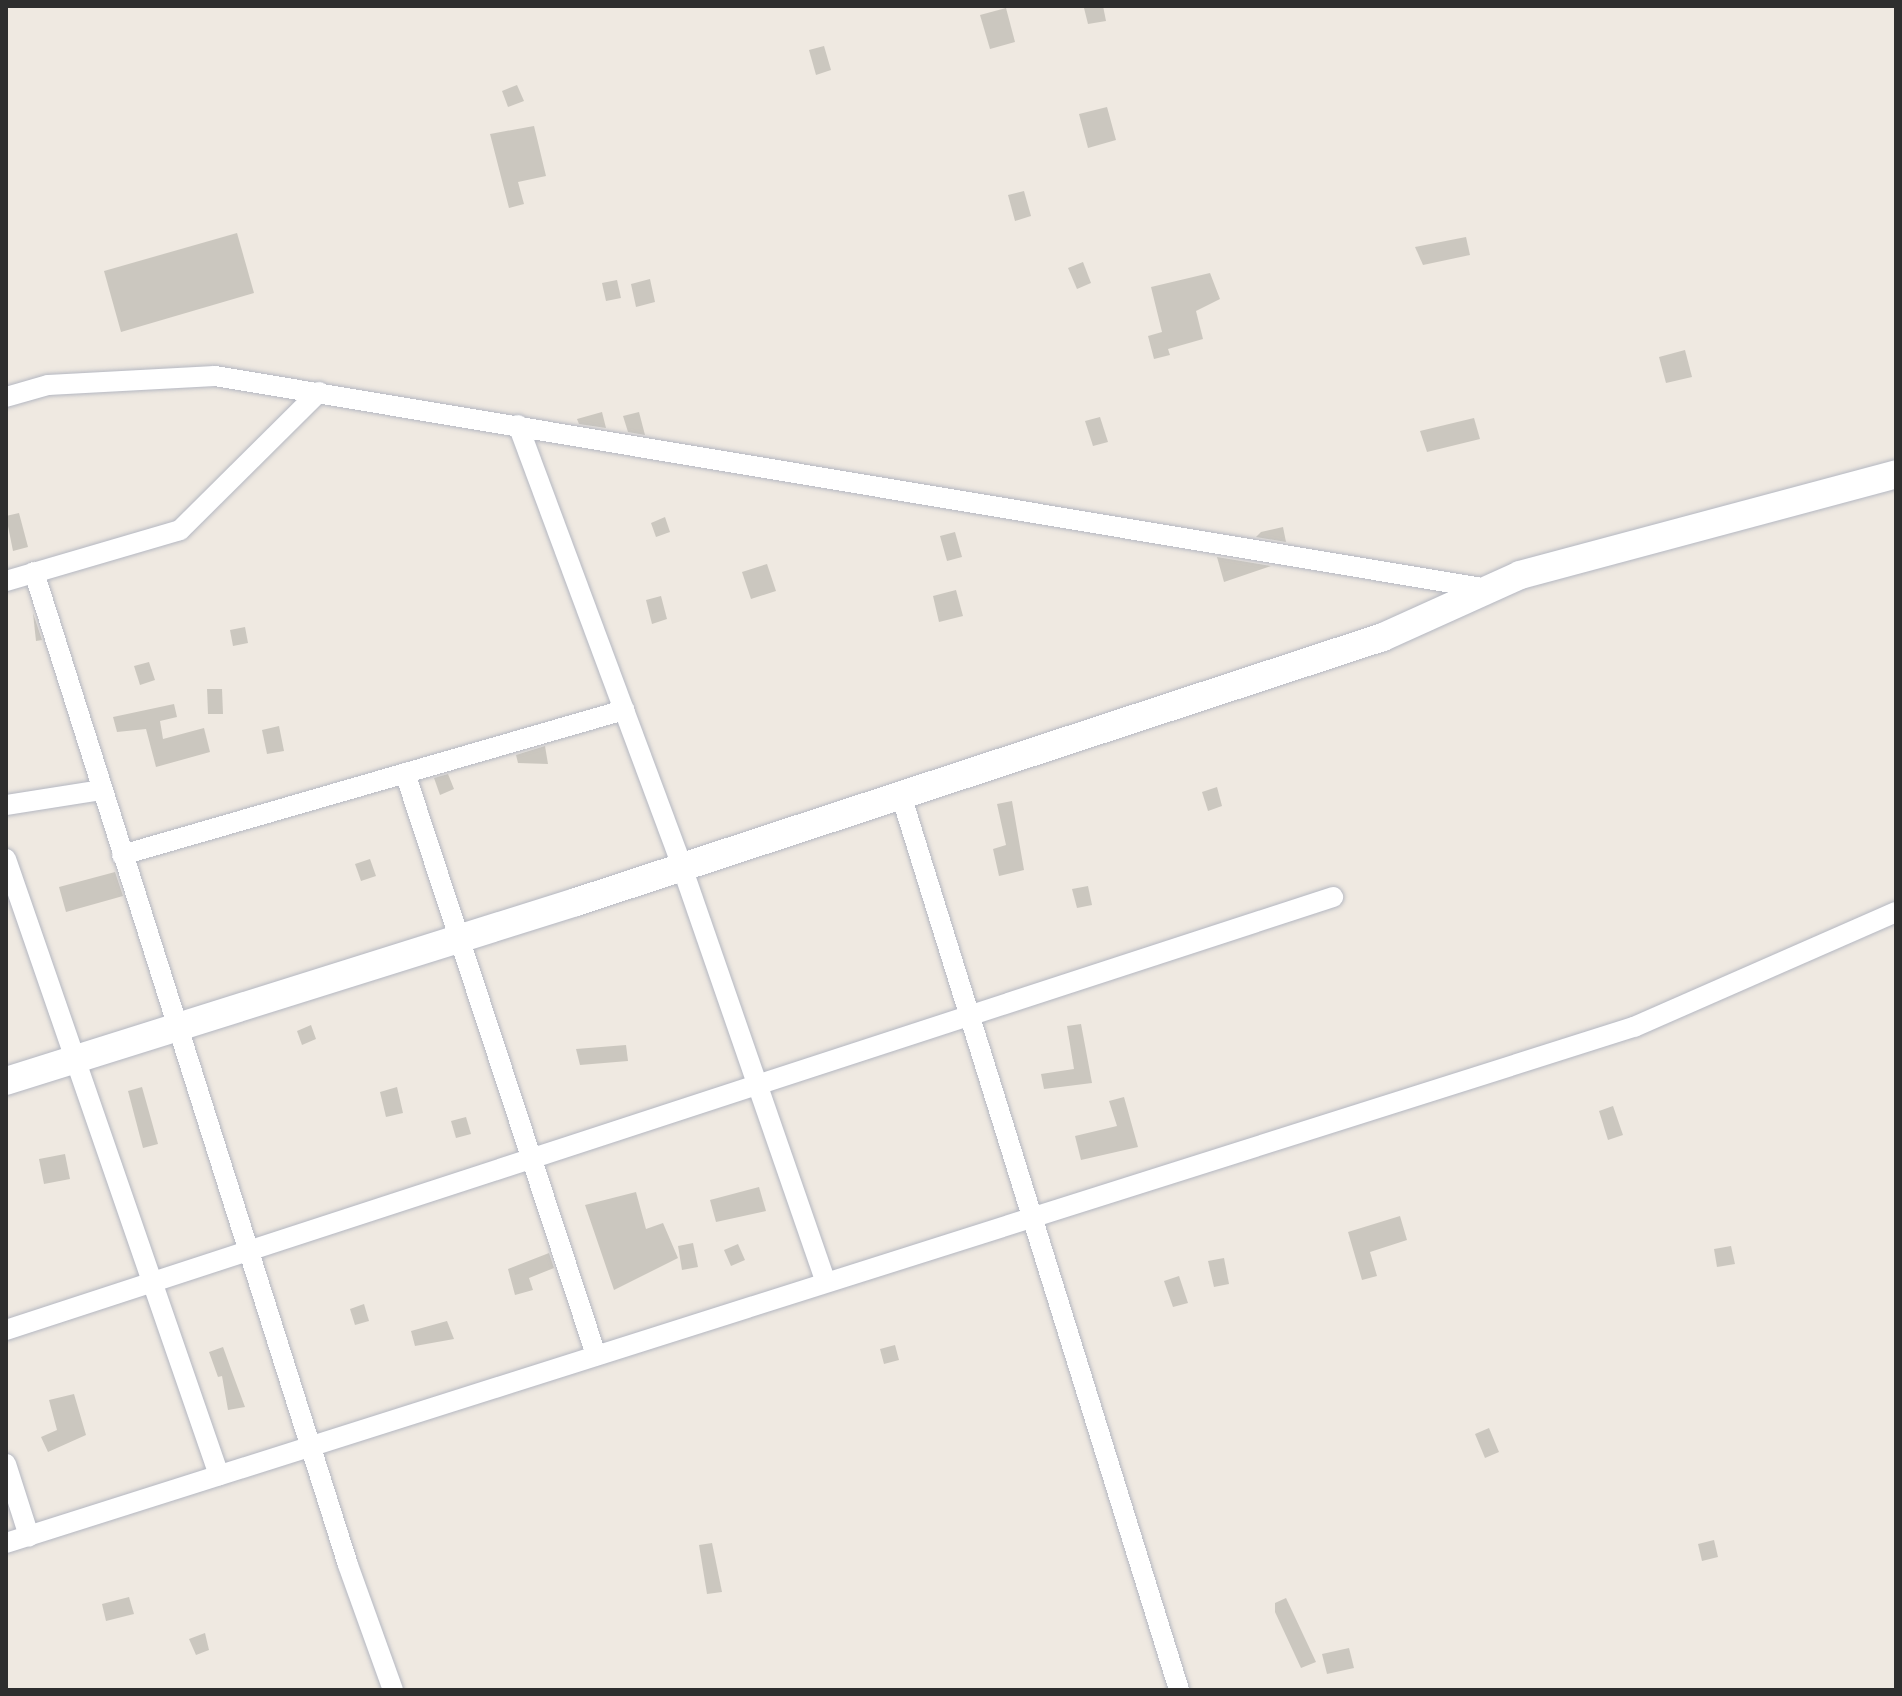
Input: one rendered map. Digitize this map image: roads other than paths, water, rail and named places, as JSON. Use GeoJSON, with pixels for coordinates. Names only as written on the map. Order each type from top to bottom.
{"type":"FeatureCollection","features":[{"type":"Feature","properties":{"kind":"street"},"geometry":{"type":"LineString","coordinates":[[6,397],[48,385],[215,376],[1488,589]]}},
{"type":"Feature","properties":{"kind":"street"},"geometry":{"type":"LineString","coordinates":[[6,581],[180,530],[319,392]]}},
{"type":"Feature","properties":{"kind":"street"},"geometry":{"type":"LineString","coordinates":[[518,425],[682,867],[826,1282]]}},
{"type":"Feature","properties":{"kind":"street"},"geometry":{"type":"LineString","coordinates":[[6,1081],[682,867],[1383,637],[1520,575],[1896,474]]}},
{"type":"Feature","properties":{"kind":"street"},"geometry":{"type":"LineString","coordinates":[[34,572],[311,1445],[393,1690]]}},
{"type":"Feature","properties":{"kind":"street"},"geometry":{"type":"LineString","coordinates":[[122,855],[624,710]]}},
{"type":"Feature","properties":{"kind":"street"},"geometry":{"type":"LineString","coordinates":[[405,773],[596,1355]]}},
{"type":"Feature","properties":{"kind":"street"},"geometry":{"type":"LineString","coordinates":[[6,805],[102,790]]}},
{"type":"Feature","properties":{"kind":"street"},"geometry":{"type":"LineString","coordinates":[[901,795],[1179,1690]]}},
{"type":"Feature","properties":{"kind":"street"},"geometry":{"type":"LineString","coordinates":[[6,859],[219,1475]]}},
{"type":"Feature","properties":{"kind":"street"},"geometry":{"type":"LineString","coordinates":[[6,1330],[1333,897]]}},
{"type":"Feature","properties":{"kind":"street"},"geometry":{"type":"LineString","coordinates":[[6,1543],[1634,1027],[1896,912]]}},
{"type":"Feature","properties":{"kind":"street"},"geometry":{"type":"LineString","coordinates":[[6,1464],[29,1536]]}}]}
